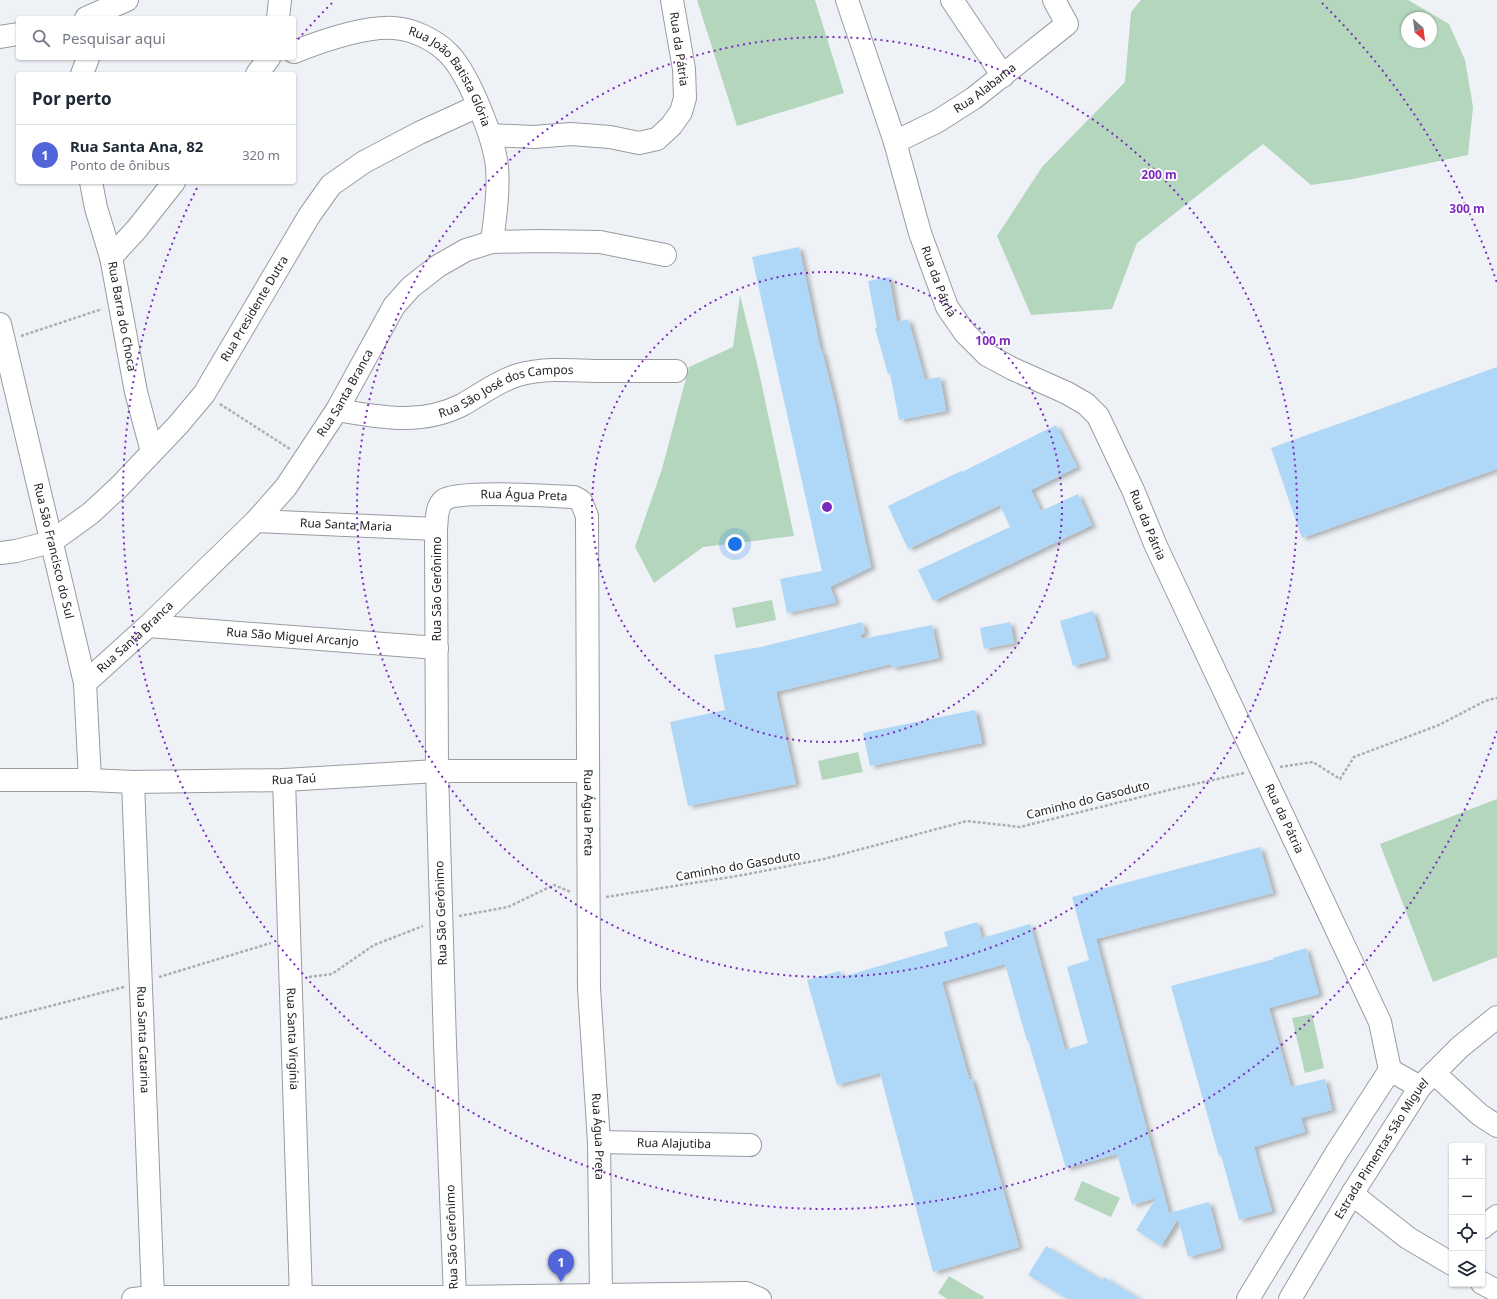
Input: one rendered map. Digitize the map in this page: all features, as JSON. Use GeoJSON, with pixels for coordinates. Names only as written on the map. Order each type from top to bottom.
{"type":"FeatureCollection","features":[{"type":"Feature","properties":{"kind":"street"},"geometry":{"type":"LineString","coordinates":[[91,16],[127,0]]}},
{"type":"Feature","properties":{"kind":"street"},"geometry":{"type":"LineString","coordinates":[[121,16],[130,0]]}},
{"type":"Feature","properties":{"kind":"street"},"geometry":{"type":"LineString","coordinates":[[278,16],[280,0]]}},
{"type":"Feature","properties":{"kind":"street","name":"Rua da Pátria"},"geometry":{"type":"LineString","coordinates":[[490,135],[534,137],[571,134],[610,137],[639,143],[650,142],[662,136],[681,112],[685,98],[684,68],[672,0]]}},
{"type":"Feature","properties":{"kind":"street","name":"Rua da Pátria"},"geometry":{"type":"LineString","coordinates":[[847,0],[895,142],[920,232],[947,306],[965,332],[987,355],[1013,369],[1067,393],[1086,404],[1098,416],[1133,490],[1156,546],[1263,770],[1380,1022],[1390,1070]]}},
{"type":"Feature","properties":{"kind":"street"},"geometry":{"type":"LineString","coordinates":[[952,0],[1003,76]]}},
{"type":"Feature","properties":{"kind":"street","name":"Rua Alabama"},"geometry":{"type":"LineString","coordinates":[[895,142],[938,121],[968,102],[1003,76],[1067,24],[1054,0]]}},
{"type":"Feature","properties":{"kind":"street","name":"Rua João Batista Glória"},"geometry":{"type":"LineString","coordinates":[[296,51],[370,30],[395,28],[419,34],[436,43],[449,54],[461,71],[490,135],[497,167],[497,204],[492,242]]}},
{"type":"Feature","properties":{"kind":"street"},"geometry":{"type":"LineString","coordinates":[[0,37],[16,34]]}},
{"type":"Feature","properties":{"kind":"street"},"geometry":{"type":"LineString","coordinates":[[83,72],[87,60]]}},
{"type":"Feature","properties":{"kind":"street","name":"Rua Presidente Dutra"},"geometry":{"type":"LineString","coordinates":[[51,542],[91,513],[119,487],[178,425],[204,394],[310,216],[332,186],[364,162],[419,133],[478,106]]}},
{"type":"Feature","properties":{"kind":"street","name":"Rua Barra do Choca"},"geometry":{"type":"LineString","coordinates":[[91,184],[96,208],[111,257],[136,392],[152,452]]}},
{"type":"Feature","properties":{"kind":"street"},"geometry":{"type":"LineString","coordinates":[[111,257],[141,224],[172,184]]}},
{"type":"Feature","properties":{"kind":"street","name":"Rua Santa Branca"},"geometry":{"type":"LineString","coordinates":[[85,684],[148,626],[256,521],[286,486],[337,410],[394,306],[412,287],[438,266],[466,250],[492,242],[600,242],[665,255]]}},
{"type":"Feature","properties":{"kind":"street","name":"Rua São Francisco do Sul"},"geometry":{"type":"LineString","coordinates":[[2,333],[85,684],[90,780]]}},
{"type":"Feature","properties":{"kind":"street","name":"Rua São José dos Campos"},"geometry":{"type":"LineString","coordinates":[[337,410],[409,420],[432,416],[460,406],[502,381],[518,375],[550,370],[676,371]]}},
{"type":"Feature","properties":{"kind":"street","name":"Rua Água Preta"},"geometry":{"type":"LineString","coordinates":[[436,529],[439,505],[444,499],[452,496],[574,497],[582,501],[586,508],[588,529],[587,771],[589,988],[599,1142],[601,1296]]}},
{"type":"Feature","properties":{"kind":"street","name":"Rua Santa Maria"},"geometry":{"type":"LineString","coordinates":[[256,521],[436,529]]}},
{"type":"Feature","properties":{"kind":"street","name":"Rua São Gerônimo"},"geometry":{"type":"LineString","coordinates":[[436,529],[437,772],[455,1297]]}},
{"type":"Feature","properties":{"kind":"street"},"geometry":{"type":"LineString","coordinates":[[0,553],[16,551],[51,542]]}},
{"type":"Feature","properties":{"kind":"street","name":"Rua São Miguel Arcanjo"},"geometry":{"type":"LineString","coordinates":[[148,626],[437,648]]}},
{"type":"Feature","properties":{"kind":"street","name":"Rua Taú"},"geometry":{"type":"LineString","coordinates":[[0,780],[90,780],[133,782],[284,780],[437,772],[587,771]]}},
{"type":"Feature","properties":{"kind":"street","name":"Rua Santa Virgínia"},"geometry":{"type":"LineString","coordinates":[[284,780],[301,1298]]}},
{"type":"Feature","properties":{"kind":"street","name":"Rua Santa Catarina"},"geometry":{"type":"LineString","coordinates":[[133,782],[141,983],[143,1298]]}},
{"type":"Feature","properties":{"kind":"street","name":"Estrada Pimentas São Miguel"},"geometry":{"type":"LineString","coordinates":[[1290,1299],[1352,1194],[1427,1080],[1460,1047],[1497,1017]]}},
{"type":"Feature","properties":{"kind":"street"},"geometry":{"type":"LineString","coordinates":[[1248,1299],[1336,1152],[1390,1070],[1427,1080],[1497,1126]]}},
{"type":"Feature","properties":{"kind":"street","name":"Rua Alajutiba"},"geometry":{"type":"LineString","coordinates":[[599,1142],[750,1145]]}},
{"type":"Feature","properties":{"kind":"street"},"geometry":{"type":"LineString","coordinates":[[1352,1194],[1408,1238],[1449,1262]]}},
{"type":"Feature","properties":{"kind":"street"},"geometry":{"type":"LineString","coordinates":[[1485,1226],[1497,1216]]}},
{"type":"Feature","properties":{"kind":"street"},"geometry":{"type":"LineString","coordinates":[[1485,1285],[1497,1291]]}},
{"type":"Feature","properties":{"kind":"street"},"geometry":{"type":"LineString","coordinates":[[143,1298],[601,1296],[746,1293],[760,1299]]}},
{"type":"Feature","properties":{"kind":"path"},"geometry":{"type":"LineString","coordinates":[[2,333],[120,304]]}},
{"type":"Feature","properties":{"kind":"path"},"geometry":{"type":"LineString","coordinates":[[204,394],[305,459]]}},
{"type":"Feature","properties":{"kind":"path","name":"Caminho do Gasoduto"},"geometry":{"type":"LineString","coordinates":[[588,900],[744,875],[824,859],[967,821],[1020,827],[1173,789],[1263,770],[1313,762],[1340,779],[1354,757],[1439,725],[1497,698]]}},
{"type":"Feature","properties":{"kind":"path"},"geometry":{"type":"LineString","coordinates":[[290,980],[332,974],[374,945],[441,919],[508,907],[554,885],[588,900]]}},
{"type":"Feature","properties":{"kind":"path"},"geometry":{"type":"LineString","coordinates":[[0,1019],[141,983],[274,942]]}},
{"type":"Feature","properties":{"kind":"green space"},"geometry":{"type":"Polygon","coordinates":[[[697,0],[815,0],[844,93],[737,126],[697,0]]]}},
{"type":"Feature","properties":{"kind":"green space"},"geometry":{"type":"Polygon","coordinates":[[[1141,0],[1408,0],[1428,12],[1401,12],[1401,48],[1437,48],[1437,17],[1449,24],[1465,60],[1473,107],[1468,155],[1353,179],[1311,185],[1263,144],[1137,243],[1112,309],[1031,315],[997,236],[1042,167],[1125,82],[1131,12],[1141,0]]]}},
{"type":"Feature","properties":{"kind":"green space"},"geometry":{"type":"Polygon","coordinates":[[[740,295],[759,372],[794,536],[703,547],[654,583],[635,547],[662,469],[689,367],[733,347],[740,295]]]}},
{"type":"Feature","properties":{"kind":"green space"},"geometry":{"type":"Polygon","coordinates":[[[772,600],[776,620],[736,628],[732,608],[772,600]]]}},
{"type":"Feature","properties":{"kind":"green space"},"geometry":{"type":"Polygon","coordinates":[[[858,752],[863,772],[822,780],[818,761],[858,752]]]}},
{"type":"Feature","properties":{"kind":"green space"},"geometry":{"type":"Polygon","coordinates":[[[1497,799],[1497,957],[1433,982],[1380,844],[1497,799]]]}},
{"type":"Feature","properties":{"kind":"green space"},"geometry":{"type":"Polygon","coordinates":[[[1312,1014],[1324,1068],[1305,1073],[1292,1018],[1312,1014]]]}},
{"type":"Feature","properties":{"kind":"green space"},"geometry":{"type":"Polygon","coordinates":[[[1082,1181],[1120,1198],[1111,1217],[1074,1200],[1082,1181]]]}},
{"type":"Feature","properties":{"kind":"green space"},"geometry":{"type":"Polygon","coordinates":[[[949,1276],[984,1297],[983,1299],[947,1299],[938,1293],[949,1276]]]}},
{"type":"Feature","properties":{"kind":"building"},"geometry":{"type":"Polygon","coordinates":[[[799,247],[821,352],[822,351],[835,403],[871,567],[830,587],[836,602],[787,613],[780,579],[822,571],[752,257],[799,247]]]}},
{"type":"Feature","properties":{"kind":"building"},"geometry":{"type":"Polygon","coordinates":[[[889,277],[897,322],[908,319],[925,380],[940,377],[946,411],[899,420],[890,373],[888,374],[875,328],[877,328],[868,281],[889,277]]]}},
{"type":"Feature","properties":{"kind":"building"},"geometry":{"type":"Polygon","coordinates":[[[1497,367],[1497,469],[1302,538],[1271,448],[1497,367]]]}},
{"type":"Feature","properties":{"kind":"building"},"geometry":{"type":"Polygon","coordinates":[[[1056,425],[1077,467],[1031,490],[1041,511],[1078,494],[1092,525],[933,601],[918,570],[1010,527],[1000,505],[908,549],[888,506],[961,471],[962,472],[1056,425]]]}},
{"type":"Feature","properties":{"kind":"building"},"geometry":{"type":"Polygon","coordinates":[[[1093,611],[1106,657],[1073,666],[1060,621],[1093,611]]]}},
{"type":"Feature","properties":{"kind":"building"},"geometry":{"type":"Polygon","coordinates":[[[862,622],[865,633],[860,635],[862,639],[932,625],[939,658],[892,668],[891,664],[776,692],[796,784],[688,806],[670,722],[725,710],[714,655],[761,647],[862,622]]]}},
{"type":"Feature","properties":{"kind":"building"},"geometry":{"type":"Polygon","coordinates":[[[1010,622],[1014,643],[984,649],[980,628],[1010,622]]]}},
{"type":"Feature","properties":{"kind":"building"},"geometry":{"type":"Polygon","coordinates":[[[975,710],[982,743],[870,766],[863,733],[975,710]]]}},
{"type":"Feature","properties":{"kind":"building"},"geometry":{"type":"Polygon","coordinates":[[[1260,847],[1273,893],[1096,939],[1169,1213],[1209,1202],[1221,1248],[1188,1257],[1178,1219],[1161,1246],[1136,1230],[1156,1198],[1132,1205],[1117,1154],[1066,1168],[1005,964],[942,982],[969,1079],[972,1079],[1019,1247],[933,1272],[880,1073],[837,1085],[807,980],[840,971],[842,977],[948,946],[944,932],[977,922],[982,938],[1030,924],[1065,1050],[1088,1043],[1067,967],[1089,960],[1072,897],[1260,847]]]}},
{"type":"Feature","properties":{"kind":"building"},"geometry":{"type":"Polygon","coordinates":[[[1306,948],[1319,994],[1269,1008],[1291,1087],[1325,1079],[1332,1110],[1301,1118],[1305,1132],[1254,1147],[1272,1211],[1239,1220],[1221,1155],[1219,1156],[1171,986],[1274,959],[1273,958],[1306,948]]]}},
{"type":"Feature","properties":{"kind":"building"},"geometry":{"type":"Polygon","coordinates":[[[1046,1246],[1102,1280],[1104,1277],[1140,1299],[1068,1299],[1028,1275],[1046,1246]]]}},
{"type":"Feature","properties":{"kind":"place","name":"Rua Santa Ana, 82"},"geometry":{"type":"Point","coordinates":[561,1282]}}]}
